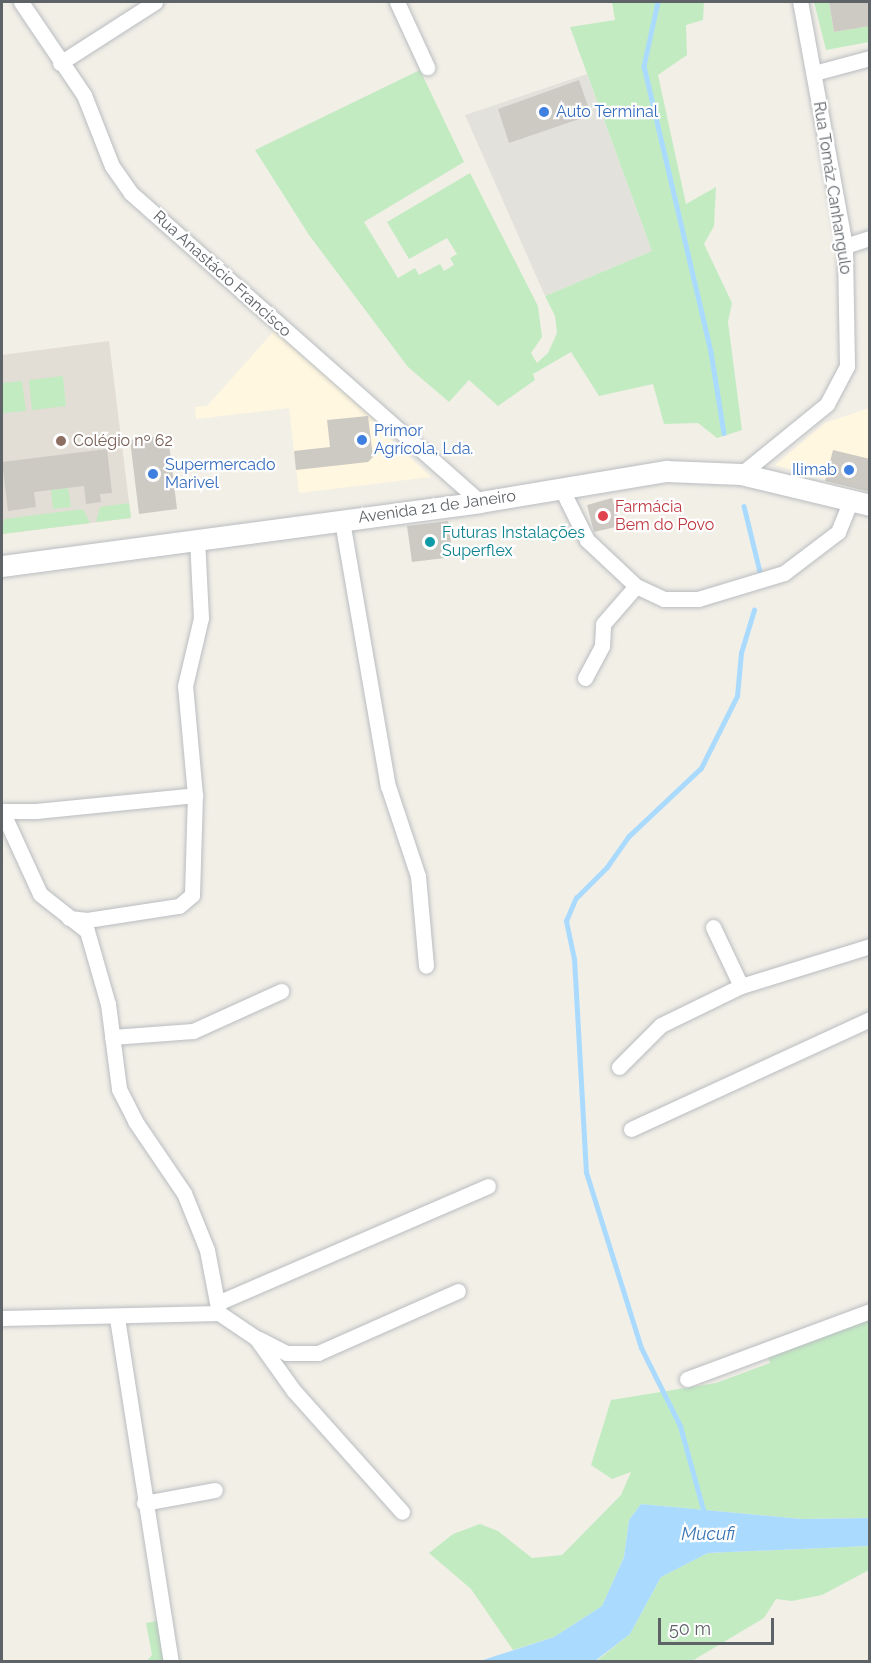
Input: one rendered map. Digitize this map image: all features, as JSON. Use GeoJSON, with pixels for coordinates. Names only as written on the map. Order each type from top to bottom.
{"type":"FeatureCollection","features":[{"type":"Feature","properties":{"kind":"main road","name":"Avenida 21 de Janeiro"},"geometry":{"type":"LineString","coordinates":[[2,566],[480,502],[666,471],[741,474],[860,503]]}},
{"type":"Feature","properties":{"kind":"street","name":"Rua Anastácio Francisco"},"geometry":{"type":"LineString","coordinates":[[21,2],[60,63],[84,95],[112,166],[131,193],[480,502]]}},
{"type":"Feature","properties":{"kind":"street"},"geometry":{"type":"LineString","coordinates":[[60,63],[155,2]]}},
{"type":"Feature","properties":{"kind":"street"},"geometry":{"type":"LineString","coordinates":[[396,2],[427,67]]}},
{"type":"Feature","properties":{"kind":"street","name":"Rua Tomáz Canhangulo"},"geometry":{"type":"LineString","coordinates":[[741,474],[827,404],[840,387],[849,337],[845,246],[800,2]]}},
{"type":"Feature","properties":{"kind":"street"},"geometry":{"type":"LineString","coordinates":[[814,73],[870,58]]}},
{"type":"Feature","properties":{"kind":"street"},"geometry":{"type":"LineString","coordinates":[[845,246],[870,238]]}},
{"type":"Feature","properties":{"kind":"street"},"geometry":{"type":"LineString","coordinates":[[562,490],[587,540],[636,586],[664,599],[698,599],[767,581],[798,565],[838,532],[860,503]]}},
{"type":"Feature","properties":{"kind":"street"},"geometry":{"type":"LineString","coordinates":[[342,521],[388,786],[418,876],[426,966]]}},
{"type":"Feature","properties":{"kind":"street"},"geometry":{"type":"LineString","coordinates":[[69,918],[87,920],[179,906],[192,895],[195,795],[185,686],[201,618],[197,540]]}},
{"type":"Feature","properties":{"kind":"street"},"geometry":{"type":"LineString","coordinates":[[585,678],[602,646],[603,624],[636,586]]}},
{"type":"Feature","properties":{"kind":"street"},"geometry":{"type":"LineString","coordinates":[[195,795],[2,811],[40,894],[87,931],[112,1037],[119,1089],[135,1121],[184,1194],[207,1250],[220,1308],[256,1338],[286,1353],[318,1353],[458,1291]]}},
{"type":"Feature","properties":{"kind":"street"},"geometry":{"type":"LineString","coordinates":[[713,927],[741,986]]}},
{"type":"Feature","properties":{"kind":"street"},"geometry":{"type":"LineString","coordinates":[[619,1067],[661,1025],[741,986],[870,946]]}},
{"type":"Feature","properties":{"kind":"street"},"geometry":{"type":"LineString","coordinates":[[112,1037],[193,1031],[281,992]]}},
{"type":"Feature","properties":{"kind":"street"},"geometry":{"type":"LineString","coordinates":[[631,1129],[870,1019]]}},
{"type":"Feature","properties":{"kind":"street"},"geometry":{"type":"LineString","coordinates":[[2,1318],[117,1318],[220,1308],[488,1186]]}},
{"type":"Feature","properties":{"kind":"street"},"geometry":{"type":"LineString","coordinates":[[687,1379],[870,1311]]}},
{"type":"Feature","properties":{"kind":"street"},"geometry":{"type":"LineString","coordinates":[[117,1318],[144,1503],[171,1662]]}},
{"type":"Feature","properties":{"kind":"street"},"geometry":{"type":"LineString","coordinates":[[256,1338],[294,1391],[402,1512]]}},
{"type":"Feature","properties":{"kind":"street"},"geometry":{"type":"LineString","coordinates":[[144,1503],[215,1490]]}},
{"type":"Feature","properties":{"kind":"shaded area","name":"Auto Terminal"},"geometry":{"type":"Polygon","coordinates":[[[587,74],[652,251],[545,296],[465,115],[587,74]]]}},
{"type":"Feature","properties":{"kind":"shaded area"},"geometry":{"type":"Polygon","coordinates":[[[274,331],[385,427],[386,435],[431,477],[299,493],[289,408],[196,419],[195,407],[207,406],[274,331]]]}},
{"type":"Feature","properties":{"kind":"shaded area","name":"Colégio nº 62"},"geometry":{"type":"Polygon","coordinates":[[[109,341],[131,518],[2,534],[2,355],[109,341]]]}},
{"type":"Feature","properties":{"kind":"shaded area"},"geometry":{"type":"Polygon","coordinates":[[[869,408],[869,492],[775,465],[825,423],[869,408]]]}},
{"type":"Feature","properties":{"kind":"green space"},"geometry":{"type":"Polygon","coordinates":[[[612,2],[704,2],[703,20],[686,25],[687,55],[658,75],[686,204],[716,187],[714,226],[704,244],[732,303],[728,322],[742,430],[717,438],[698,423],[664,424],[653,384],[599,396],[571,352],[533,374],[535,380],[498,406],[469,380],[449,402],[408,367],[309,235],[255,150],[420,70],[464,162],[364,222],[398,278],[415,268],[419,275],[440,264],[444,271],[454,265],[450,258],[457,254],[447,238],[409,259],[387,222],[470,173],[538,306],[542,337],[531,353],[537,363],[548,353],[557,333],[555,316],[545,296],[652,251],[570,27],[615,20],[612,2]]]}},
{"type":"Feature","properties":{"kind":"green space"},"geometry":{"type":"Polygon","coordinates":[[[814,2],[829,2],[834,32],[869,26],[869,42],[826,50],[814,2]]]}},
{"type":"Feature","properties":{"kind":"green space"},"geometry":{"type":"Polygon","coordinates":[[[63,376],[66,406],[32,410],[29,380],[63,376]]]}},
{"type":"Feature","properties":{"kind":"green space"},"geometry":{"type":"Polygon","coordinates":[[[22,381],[26,411],[2,413],[2,383],[22,381]]]}},
{"type":"Feature","properties":{"kind":"green space"},"geometry":{"type":"Polygon","coordinates":[[[68,488],[71,507],[53,509],[51,490],[68,488]]]}},
{"type":"Feature","properties":{"kind":"green space"},"geometry":{"type":"Polygon","coordinates":[[[129,503],[131,518],[96,522],[100,507],[129,503]]]}},
{"type":"Feature","properties":{"kind":"green space"},"geometry":{"type":"Polygon","coordinates":[[[83,509],[90,523],[2,534],[4,519],[83,509]]]}},
{"type":"Feature","properties":{"kind":"green space"},"geometry":{"type":"Polygon","coordinates":[[[869,1311],[869,1518],[802,1519],[641,1504],[629,1520],[624,1557],[602,1606],[554,1637],[513,1650],[471,1589],[429,1553],[453,1534],[480,1524],[498,1531],[532,1558],[562,1555],[621,1495],[631,1472],[612,1479],[591,1465],[611,1400],[716,1383],[770,1363],[767,1355],[869,1311]]]}},
{"type":"Feature","properties":{"kind":"green space"},"geometry":{"type":"Polygon","coordinates":[[[869,1546],[869,1570],[822,1595],[792,1601],[776,1599],[764,1618],[692,1661],[595,1662],[630,1634],[661,1577],[708,1553],[869,1546]]]}},
{"type":"Feature","properties":{"kind":"green space"},"geometry":{"type":"Polygon","coordinates":[[[162,1620],[171,1661],[147,1661],[152,1655],[146,1623],[162,1620]]]}},
{"type":"Feature","properties":{"kind":"water","name":"Mucufi"},"geometry":{"type":"Polygon","coordinates":[[[641,1504],[802,1519],[869,1518],[869,1546],[708,1553],[661,1577],[630,1634],[595,1661],[480,1661],[554,1637],[602,1606],[624,1557],[629,1520],[641,1504]]]}},
{"type":"Feature","properties":{"kind":"building"},"geometry":{"type":"Polygon","coordinates":[[[829,2],[870,3],[870,26],[834,32],[829,2]]]}},
{"type":"Feature","properties":{"kind":"building","name":"Auto Terminal"},"geometry":{"type":"Polygon","coordinates":[[[579,80],[591,115],[509,143],[498,109],[579,80]]]}},
{"type":"Feature","properties":{"kind":"building","name":"Primor Agrícola, Lda."},"geometry":{"type":"Polygon","coordinates":[[[368,416],[373,457],[368,462],[296,470],[294,451],[330,447],[327,420],[368,416]]]}},
{"type":"Feature","properties":{"kind":"building","name":"Supermercado Marivel"},"geometry":{"type":"Polygon","coordinates":[[[168,435],[177,509],[139,514],[130,440],[168,435]]]}},
{"type":"Feature","properties":{"kind":"building"},"geometry":{"type":"Polygon","coordinates":[[[107,449],[112,493],[100,494],[101,502],[86,504],[84,486],[34,492],[36,507],[8,511],[2,462],[107,449]]]}},
{"type":"Feature","properties":{"kind":"building","name":"Ilimab"},"geometry":{"type":"Polygon","coordinates":[[[833,450],[870,459],[870,492],[825,481],[833,450]]]}},
{"type":"Feature","properties":{"kind":"building","name":"Farmácia Bem do Povo"},"geometry":{"type":"Polygon","coordinates":[[[612,498],[620,526],[594,532],[587,505],[612,498]]]}},
{"type":"Feature","properties":{"kind":"building","name":"Futuras Instalações Superflex"},"geometry":{"type":"Polygon","coordinates":[[[448,521],[453,557],[412,562],[407,526],[448,521]]]}},
{"type":"Feature","properties":{"kind":"waterway"},"geometry":{"type":"LineString","coordinates":[[658,2],[644,66],[711,352],[724,433]]}},
{"type":"Feature","properties":{"kind":"waterway"},"geometry":{"type":"LineString","coordinates":[[744,506],[761,576]]}},
{"type":"Feature","properties":{"kind":"waterway","name":"Mucufi"},"geometry":{"type":"LineString","coordinates":[[705,1517],[680,1426],[641,1348],[586,1173],[574,959],[566,921],[576,898],[607,867],[629,836],[701,768],[737,696],[741,653],[754,610]]}},
{"type":"Feature","properties":{"kind":"place","name":"Auto Terminal"},"geometry":{"type":"Point","coordinates":[544,112]}},
{"type":"Feature","properties":{"kind":"place","name":"Primor Agrícola, Lda."},"geometry":{"type":"Point","coordinates":[362,440]}},
{"type":"Feature","properties":{"kind":"place","name":"Colégio nº 62"},"geometry":{"type":"Point","coordinates":[61,441]}},
{"type":"Feature","properties":{"kind":"place","name":"Ilimab"},"geometry":{"type":"Point","coordinates":[849,470]}},
{"type":"Feature","properties":{"kind":"place","name":"Supermercado Marivel"},"geometry":{"type":"Point","coordinates":[153,474]}},
{"type":"Feature","properties":{"kind":"place","name":"Farmácia Bem do Povo"},"geometry":{"type":"Point","coordinates":[603,516]}},
{"type":"Feature","properties":{"kind":"place","name":"Futuras Instalações Superflex"},"geometry":{"type":"Point","coordinates":[430,542]}}]}
